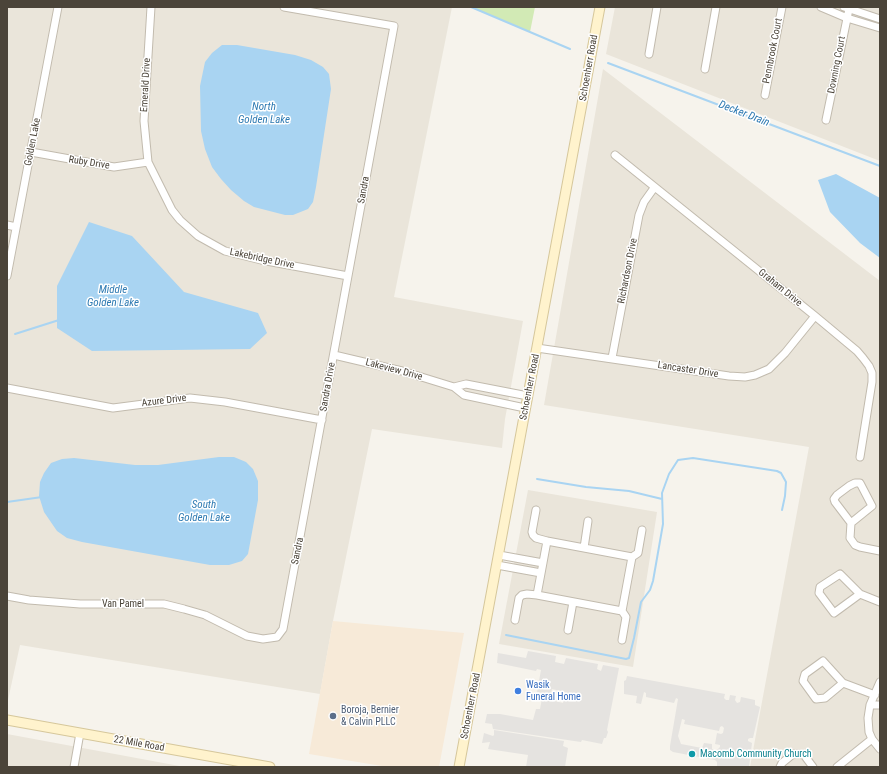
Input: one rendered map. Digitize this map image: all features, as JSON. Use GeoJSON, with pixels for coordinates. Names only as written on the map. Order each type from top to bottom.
{"type":"FeatureCollection","features":[{"type":"Feature","properties":{"kind":"street","name":"Golden Lake"},"geometry":{"type":"LineString","coordinates":[[7,276],[58,7]]}},
{"type":"Feature","properties":{"kind":"street","name":"Emerald Drive"},"geometry":{"type":"LineString","coordinates":[[148,162],[144,120],[151,7]]}},
{"type":"Feature","properties":{"kind":"street","name":"Sandra"},"geometry":{"type":"LineString","coordinates":[[284,7],[394,26],[334,355]]}},
{"type":"Feature","properties":{"kind":"street","name":"Schoenherr Road"},"geometry":{"type":"LineString","coordinates":[[459,767],[600,7]]}},
{"type":"Feature","properties":{"kind":"street"},"geometry":{"type":"LineString","coordinates":[[650,54],[657,7]]}},
{"type":"Feature","properties":{"kind":"street"},"geometry":{"type":"LineString","coordinates":[[705,69],[716,7]]}},
{"type":"Feature","properties":{"kind":"street","name":"Pennbrook Court"},"geometry":{"type":"LineString","coordinates":[[765,95],[782,7]]}},
{"type":"Feature","properties":{"kind":"street"},"geometry":{"type":"LineString","coordinates":[[823,7],[847,18],[880,28]]}},
{"type":"Feature","properties":{"kind":"street"},"geometry":{"type":"LineString","coordinates":[[847,8],[880,19]]}},
{"type":"Feature","properties":{"kind":"street","name":"Downing Court"},"geometry":{"type":"LineString","coordinates":[[826,120],[847,18],[847,8]]}},
{"type":"Feature","properties":{"kind":"street","name":"Ruby Drive"},"geometry":{"type":"LineString","coordinates":[[30,152],[114,167],[148,162]]}},
{"type":"Feature","properties":{"kind":"street","name":"Graham Drive"},"geometry":{"type":"LineString","coordinates":[[615,155],[654,188],[815,316],[857,351],[867,362],[872,373],[871,388],[860,457]]}},
{"type":"Feature","properties":{"kind":"street","name":"Lakebridge Drive"},"geometry":{"type":"LineString","coordinates":[[148,162],[172,210],[180,220],[206,241],[225,251],[236,254],[348,276]]}},
{"type":"Feature","properties":{"kind":"street","name":"Richardson Drive"},"geometry":{"type":"LineString","coordinates":[[612,358],[638,215],[644,202],[654,188]]}},
{"type":"Feature","properties":{"kind":"street"},"geometry":{"type":"LineString","coordinates":[[7,225],[16,226]]}},
{"type":"Feature","properties":{"kind":"street","name":"Lancaster Drive"},"geometry":{"type":"LineString","coordinates":[[537,348],[729,376],[751,376],[763,373],[778,361],[815,316]]}},
{"type":"Feature","properties":{"kind":"street","name":"Lakeview Drive"},"geometry":{"type":"LineString","coordinates":[[334,355],[402,371],[454,387],[464,395],[525,408]]}},
{"type":"Feature","properties":{"kind":"street","name":"Sandra Drive"},"geometry":{"type":"LineString","coordinates":[[322,420],[334,355]]}},
{"type":"Feature","properties":{"kind":"street","name":"Lakeview Drive"},"geometry":{"type":"LineString","coordinates":[[454,387],[466,384],[528,396]]}},
{"type":"Feature","properties":{"kind":"street","name":"Azure Drive"},"geometry":{"type":"LineString","coordinates":[[7,388],[113,408],[190,398],[225,402],[322,420]]}},
{"type":"Feature","properties":{"kind":"street","name":"Sandra"},"geometry":{"type":"LineString","coordinates":[[235,630],[247,636],[264,639],[276,636],[283,629],[322,420]]}},
{"type":"Feature","properties":{"kind":"street"},"geometry":{"type":"LineString","coordinates":[[851,523],[872,506],[860,482],[849,486],[834,499],[851,523],[850,538],[855,545],[880,551]]}},
{"type":"Feature","properties":{"kind":"street"},"geometry":{"type":"LineString","coordinates":[[536,510],[532,532],[536,538],[632,557]]}},
{"type":"Feature","properties":{"kind":"street"},"geometry":{"type":"LineString","coordinates":[[584,548],[588,521]]}},
{"type":"Feature","properties":{"kind":"street"},"geometry":{"type":"LineString","coordinates":[[622,640],[626,617],[622,611],[632,557],[638,552],[642,530]]}},
{"type":"Feature","properties":{"kind":"street"},"geometry":{"type":"LineString","coordinates":[[537,595],[547,541]]}},
{"type":"Feature","properties":{"kind":"street"},"geometry":{"type":"LineString","coordinates":[[499,555],[543,563]]}},
{"type":"Feature","properties":{"kind":"street"},"geometry":{"type":"LineString","coordinates":[[497,565],[541,573]]}},
{"type":"Feature","properties":{"kind":"street"},"geometry":{"type":"LineString","coordinates":[[860,594],[834,613],[819,593],[820,587],[840,574],[860,594],[880,602]]}},
{"type":"Feature","properties":{"kind":"street"},"geometry":{"type":"LineString","coordinates":[[515,620],[519,598],[522,595],[527,594],[622,611]]}},
{"type":"Feature","properties":{"kind":"street","name":"Van Pamel"},"geometry":{"type":"LineString","coordinates":[[7,596],[29,600],[80,604],[164,604],[205,615],[235,630]]}},
{"type":"Feature","properties":{"kind":"street"},"geometry":{"type":"LineString","coordinates":[[568,630],[573,602]]}},
{"type":"Feature","properties":{"kind":"street"},"geometry":{"type":"LineString","coordinates":[[843,683],[825,698],[816,699],[803,681],[805,674],[823,661],[843,683],[875,695]]}},
{"type":"Feature","properties":{"kind":"street"},"geometry":{"type":"LineString","coordinates":[[880,682],[868,712],[868,724],[872,739],[880,749]]}},
{"type":"Feature","properties":{"kind":"street"},"geometry":{"type":"LineString","coordinates":[[870,705],[880,705]]}},
{"type":"Feature","properties":{"kind":"street","name":"22 Mile Road"},"geometry":{"type":"LineString","coordinates":[[7,720],[270,767]]}},
{"type":"Feature","properties":{"kind":"street"},"geometry":{"type":"LineString","coordinates":[[74,767],[80,733]]}},
{"type":"Feature","properties":{"kind":"street"},"geometry":{"type":"LineString","coordinates":[[837,767],[872,739]]}},
{"type":"Feature","properties":{"kind":"street"},"geometry":{"type":"LineString","coordinates":[[780,767],[782,763],[793,754],[799,754],[804,755],[813,767]]}},
{"type":"Feature","properties":{"kind":"shaded area"},"geometry":{"type":"Polygon","coordinates":[[[7,7],[452,7],[394,297],[523,321],[505,419],[502,448],[372,429],[333,621],[320,694],[20,645],[8,700],[7,699],[7,7]]]}},
{"type":"Feature","properties":{"kind":"shaded area"},"geometry":{"type":"Polygon","coordinates":[[[615,7],[880,7],[880,161],[606,54],[615,7]]]}},
{"type":"Feature","properties":{"kind":"shaded area"},"geometry":{"type":"Polygon","coordinates":[[[603,69],[880,281],[880,767],[750,767],[809,447],[544,405],[603,69]]]}},
{"type":"Feature","properties":{"kind":"shaded area"},"geometry":{"type":"Polygon","coordinates":[[[528,490],[657,512],[633,667],[499,644],[528,490]]]}},
{"type":"Feature","properties":{"kind":"shaded area"},"geometry":{"type":"Polygon","coordinates":[[[333,621],[464,633],[439,767],[388,767],[309,754],[333,621]]]}},
{"type":"Feature","properties":{"kind":"shaded area"},"geometry":{"type":"Polygon","coordinates":[[[528,651],[556,656],[555,662],[564,664],[566,658],[598,664],[597,669],[601,671],[603,665],[619,668],[607,730],[608,732],[602,744],[582,740],[581,742],[493,729],[492,724],[485,723],[487,714],[500,714],[533,720],[536,709],[540,709],[543,693],[537,692],[541,670],[537,669],[536,671],[497,663],[498,653],[526,658],[528,651]],[[552,689],[550,697],[551,700],[563,703],[565,692],[552,689]]]}},
{"type":"Feature","properties":{"kind":"shaded area"},"geometry":{"type":"Polygon","coordinates":[[[627,676],[725,694],[724,698],[726,700],[729,700],[730,695],[736,696],[735,700],[737,703],[740,702],[741,697],[755,700],[755,705],[760,707],[753,738],[748,739],[748,741],[752,743],[749,767],[717,767],[717,762],[715,760],[673,752],[670,750],[678,699],[676,698],[674,703],[646,697],[646,693],[644,692],[641,704],[636,703],[637,696],[624,694],[624,681],[626,680],[627,676]],[[682,719],[678,736],[681,744],[702,748],[704,743],[712,744],[712,749],[714,750],[717,750],[720,747],[720,745],[715,744],[717,733],[723,733],[724,728],[722,726],[720,727],[719,731],[684,724],[685,720],[682,719]]]}},
{"type":"Feature","properties":{"kind":"shaded area"},"geometry":{"type":"Polygon","coordinates":[[[494,730],[564,741],[563,746],[568,748],[565,767],[526,767],[528,755],[488,749],[490,742],[482,743],[484,733],[493,736],[494,730]]]}},
{"type":"Feature","properties":{"kind":"shaded area"},"geometry":{"type":"Polygon","coordinates":[[[7,734],[185,767],[7,767],[7,734]]]}},
{"type":"Feature","properties":{"kind":"green space"},"geometry":{"type":"Polygon","coordinates":[[[471,7],[535,7],[530,32],[471,7]]]}},
{"type":"Feature","properties":{"kind":"water","name":"North Golden Lake"},"geometry":{"type":"Polygon","coordinates":[[[222,45],[237,45],[295,55],[311,60],[323,67],[329,74],[331,89],[316,187],[313,202],[308,209],[293,215],[285,215],[254,207],[231,190],[212,167],[205,149],[201,131],[200,86],[205,62],[212,53],[222,45]]]}},
{"type":"Feature","properties":{"kind":"water"},"geometry":{"type":"Polygon","coordinates":[[[836,174],[880,198],[880,258],[860,243],[830,212],[818,180],[836,174]]]}},
{"type":"Feature","properties":{"kind":"water","name":"Middle Golden Lake"},"geometry":{"type":"Polygon","coordinates":[[[89,222],[132,236],[184,292],[258,313],[267,333],[250,349],[92,351],[57,328],[57,286],[89,222]]]}},
{"type":"Feature","properties":{"kind":"water","name":"South Golden Lake"},"geometry":{"type":"Polygon","coordinates":[[[219,457],[234,457],[246,462],[253,469],[258,481],[258,500],[248,554],[242,561],[229,565],[210,565],[67,538],[57,531],[44,512],[39,496],[40,482],[44,473],[51,463],[62,459],[74,458],[135,465],[158,465],[219,457]]]}},
{"type":"Feature","properties":{"kind":"waterway","name":"Decker Drain"},"geometry":{"type":"LineString","coordinates":[[471,7],[570,49]]}},
{"type":"Feature","properties":{"kind":"waterway","name":"Decker Drain"},"geometry":{"type":"LineString","coordinates":[[608,63],[880,166]]}},
{"type":"Feature","properties":{"kind":"waterway"},"geometry":{"type":"LineString","coordinates":[[15,334],[59,320]]}},
{"type":"Feature","properties":{"kind":"waterway"},"geometry":{"type":"LineString","coordinates":[[506,635],[626,659],[629,658],[641,602],[650,590],[653,581],[663,524],[662,493],[669,474],[678,460],[693,458],[777,471],[781,473],[786,482],[782,510]]}},
{"type":"Feature","properties":{"kind":"waterway"},"geometry":{"type":"LineString","coordinates":[[537,479],[586,487],[629,491],[662,499]]}},
{"type":"Feature","properties":{"kind":"waterway"},"geometry":{"type":"LineString","coordinates":[[7,502],[42,497]]}},
{"type":"Feature","properties":{"kind":"place","name":"Wasik Funeral Home"},"geometry":{"type":"Point","coordinates":[518,691]}},
{"type":"Feature","properties":{"kind":"place","name":"Boroja, Bernier & Calvin PLLC"},"geometry":{"type":"Point","coordinates":[333,716]}},
{"type":"Feature","properties":{"kind":"place","name":"Macomb Community Church"},"geometry":{"type":"Point","coordinates":[692,754]}}]}
